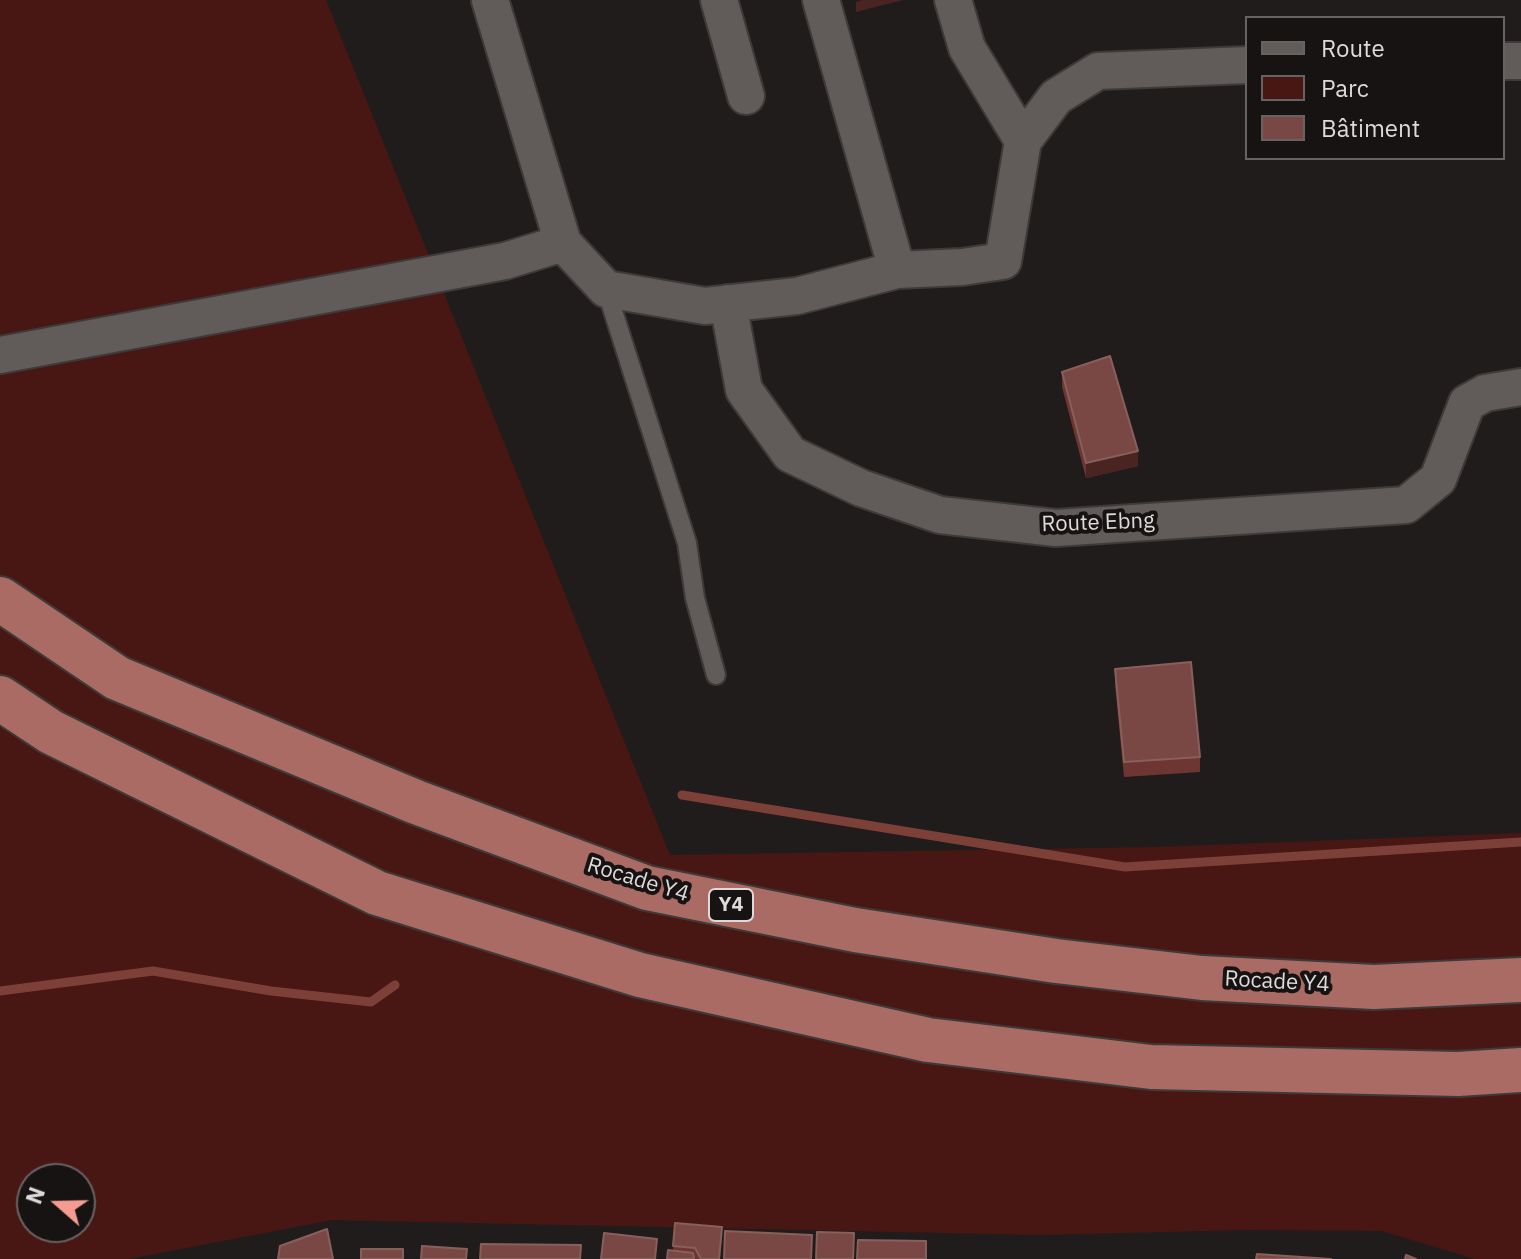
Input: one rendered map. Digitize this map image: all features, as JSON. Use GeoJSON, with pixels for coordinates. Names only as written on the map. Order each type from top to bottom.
{"type":"FeatureCollection","features":[{"type":"Feature","properties":{"kind":"highway","name":"Rocade Y4"},"geometry":{"type":"LineString","coordinates":[[0,599],[117,678],[416,802],[647,888],[855,930],[1056,961],[1202,978],[1374,987],[1521,980]]}},
{"type":"Feature","properties":{"kind":"highway"},"geometry":{"type":"LineString","coordinates":[[0,698],[51,732],[377,893],[640,975],[928,1040],[1151,1067],[1458,1074],[1521,1070]]}},
{"type":"Feature","properties":{"kind":"street"},"geometry":{"type":"LineString","coordinates":[[490,0],[563,243],[606,289],[705,306],[797,296],[897,270],[962,267],[1003,261],[1023,141],[1056,97],[1098,71],[1245,65]]}},
{"type":"Feature","properties":{"kind":"street"},"geometry":{"type":"LineString","coordinates":[[719,0],[746,96]]}},
{"type":"Feature","properties":{"kind":"street"},"geometry":{"type":"LineString","coordinates":[[821,0],[897,270]]}},
{"type":"Feature","properties":{"kind":"street"},"geometry":{"type":"LineString","coordinates":[[953,0],[967,48],[1023,141]]}},
{"type":"Feature","properties":{"kind":"street"},"geometry":{"type":"LineString","coordinates":[[0,355],[505,261],[563,243]]}},
{"type":"Feature","properties":{"kind":"street","name":"Route Ebng"},"geometry":{"type":"LineString","coordinates":[[728,303],[744,390],[790,454],[861,488],[940,515],[1056,528],[1406,505],[1438,479],[1467,403],[1485,393],[1521,387]]}},
{"type":"Feature","properties":{"kind":"lane"},"geometry":{"type":"LineString","coordinates":[[606,289],[687,543],[695,598],[716,675]]}},
{"type":"Feature","properties":{"kind":"green space"},"geometry":{"type":"Polygon","coordinates":[[[0,0],[326,0],[670,855],[1158,847],[1521,833],[1521,1259],[1475,1259],[1382,1231],[1244,1230],[1040,1235],[332,1220],[129,1259],[0,1259],[0,0]]]}},
{"type":"Feature","properties":{"kind":"building"},"geometry":{"type":"Polygon","coordinates":[[[1110,356],[1138,451],[1086,463],[1062,372],[1110,356]]]}},
{"type":"Feature","properties":{"kind":"building"},"geometry":{"type":"Polygon","coordinates":[[[1191,662],[1200,757],[1124,762],[1115,669],[1191,662]]]}},
{"type":"Feature","properties":{"kind":"building"},"geometry":{"type":"Polygon","coordinates":[[[675,1223],[722,1227],[719,1259],[701,1259],[695,1248],[673,1246],[675,1223]]]}},
{"type":"Feature","properties":{"kind":"building"},"geometry":{"type":"Polygon","coordinates":[[[327,1229],[333,1259],[278,1259],[280,1246],[327,1229]]]}},
{"type":"Feature","properties":{"kind":"building"},"geometry":{"type":"Polygon","coordinates":[[[725,1231],[812,1235],[811,1259],[724,1259],[725,1231]]]}},
{"type":"Feature","properties":{"kind":"building"},"geometry":{"type":"Polygon","coordinates":[[[817,1232],[854,1233],[853,1259],[816,1259],[817,1232]]]}},
{"type":"Feature","properties":{"kind":"building"},"geometry":{"type":"Polygon","coordinates":[[[604,1233],[657,1239],[655,1259],[601,1259],[604,1233]]]}},
{"type":"Feature","properties":{"kind":"building"},"geometry":{"type":"Polygon","coordinates":[[[858,1240],[926,1241],[926,1259],[857,1259],[858,1240]]]}},
{"type":"Feature","properties":{"kind":"building"},"geometry":{"type":"Polygon","coordinates":[[[481,1244],[581,1245],[580,1259],[480,1259],[481,1244]]]}},
{"type":"Feature","properties":{"kind":"building"},"geometry":{"type":"Polygon","coordinates":[[[422,1246],[467,1249],[466,1259],[421,1259],[422,1246]]]}},
{"type":"Feature","properties":{"kind":"building"},"geometry":{"type":"Polygon","coordinates":[[[361,1249],[403,1249],[403,1259],[361,1259],[361,1249]]]}},
{"type":"Feature","properties":{"kind":"building"},"geometry":{"type":"Polygon","coordinates":[[[668,1250],[693,1253],[694,1259],[667,1259],[668,1250]]]}},
{"type":"Feature","properties":{"kind":"building"},"geometry":{"type":"Polygon","coordinates":[[[1257,1254],[1331,1259],[1256,1259],[1257,1254]]]}},
{"type":"Feature","properties":{"kind":"waterway"},"geometry":{"type":"LineString","coordinates":[[682,795],[1125,867],[1521,842]]}},
{"type":"Feature","properties":{"kind":"waterway"},"geometry":{"type":"LineString","coordinates":[[0,991],[153,971],[271,991],[371,1002],[395,985]]}}]}
